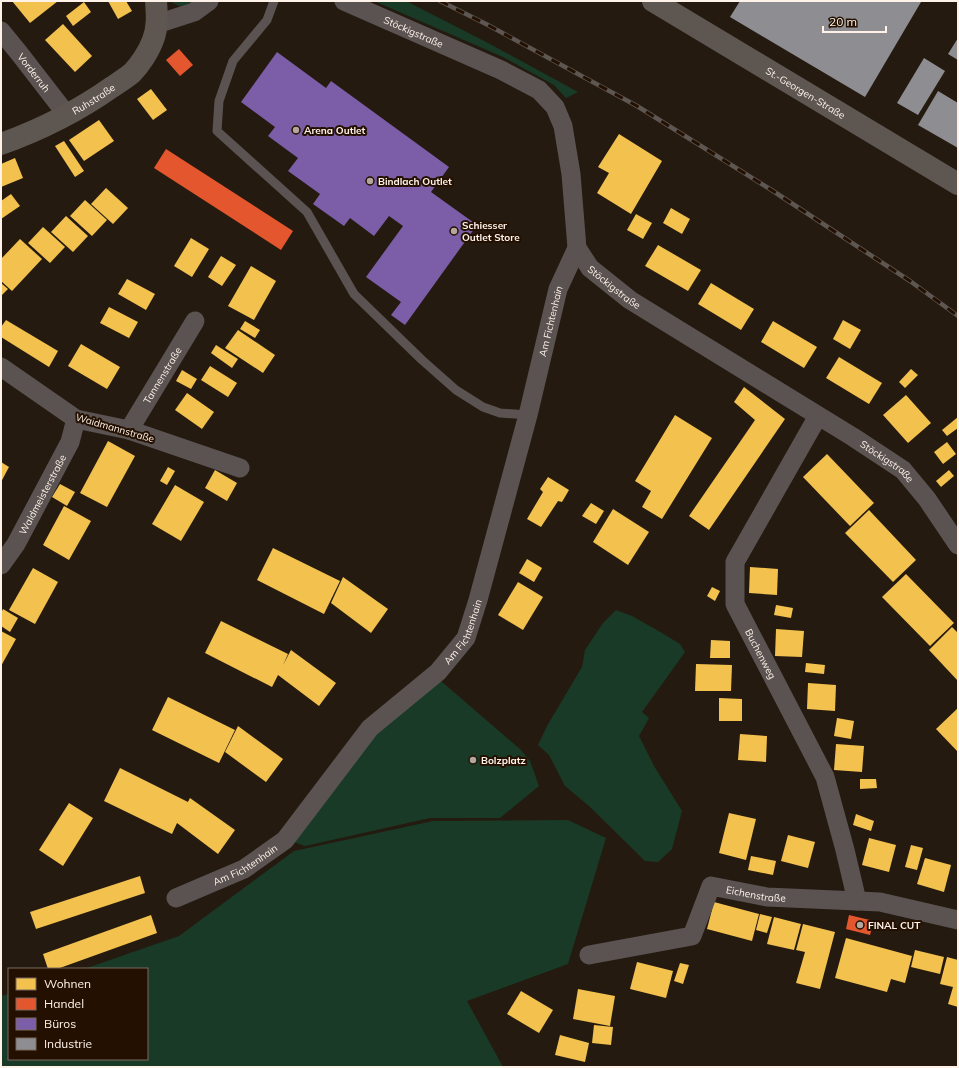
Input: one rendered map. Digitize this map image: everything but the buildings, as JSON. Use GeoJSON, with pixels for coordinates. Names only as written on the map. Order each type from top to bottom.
{"type":"FeatureCollection","features":[{"type":"Feature","properties":{"kind":"street","name":"Ruhstraße"},"geometry":{"type":"LineString","coordinates":[[1,144],[18,138],[67,115],[96,98],[132,73],[146,54],[153,41],[158,24],[156,1]]}},
{"type":"Feature","properties":{"kind":"street"},"geometry":{"type":"LineString","coordinates":[[158,24],[194,12],[209,1]]}},
{"type":"Feature","properties":{"kind":"street","name":"Stöckigstraße"},"geometry":{"type":"LineString","coordinates":[[344,1],[501,70],[539,90],[555,107],[563,126],[571,174],[577,248],[590,268],[630,300],[853,436],[903,470],[927,499],[958,545]]}},
{"type":"Feature","properties":{"kind":"street","name":"St.-Georgen-Straße"},"geometry":{"type":"LineString","coordinates":[[653,1],[958,184]]}},
{"type":"Feature","properties":{"kind":"street","name":"Vorderruh"},"geometry":{"type":"LineString","coordinates":[[1,31],[67,115]]}},
{"type":"Feature","properties":{"kind":"street","name":"Am Fichtenhain"},"geometry":{"type":"LineString","coordinates":[[176,898],[244,869],[285,840],[370,728],[438,672],[466,638],[478,600],[528,415],[558,289],[577,248]]}},
{"type":"Feature","properties":{"kind":"street","name":"Tannenstraße"},"geometry":{"type":"LineString","coordinates":[[130,430],[194,321]]}},
{"type":"Feature","properties":{"kind":"street","name":"Waidmannstraße"},"geometry":{"type":"LineString","coordinates":[[1,367],[76,419],[130,430],[240,468]]}},
{"type":"Feature","properties":{"kind":"street","name":"Buchenweg"},"geometry":{"type":"LineString","coordinates":[[818,416],[735,562],[735,604],[825,777],[857,901]]}},
{"type":"Feature","properties":{"kind":"street","name":"Waldmeisterstraße"},"geometry":{"type":"LineString","coordinates":[[1,565],[16,544],[70,442],[76,419]]}},
{"type":"Feature","properties":{"kind":"street","name":"Eichenstraße"},"geometry":{"type":"LineString","coordinates":[[589,955],[692,936],[711,886],[767,897],[880,902],[958,920]]}},
{"type":"Feature","properties":{"kind":"lane"},"geometry":{"type":"LineString","coordinates":[[274,1],[267,20],[233,61],[219,101],[217,131],[307,212],[354,294],[422,360],[456,390],[483,407],[500,413],[528,415]]}},
{"type":"Feature","properties":{"kind":"green space"},"geometry":{"type":"Polygon","coordinates":[[[171,1],[196,1],[181,7],[171,1]]]}},
{"type":"Feature","properties":{"kind":"green space"},"geometry":{"type":"Polygon","coordinates":[[[374,1],[406,1],[490,44],[578,92],[566,98],[554,85],[503,57],[374,1]]]}},
{"type":"Feature","properties":{"kind":"green space"},"geometry":{"type":"Polygon","coordinates":[[[616,610],[632,616],[662,633],[680,644],[685,652],[642,712],[649,718],[639,736],[654,766],[682,811],[672,849],[658,862],[645,861],[589,806],[565,786],[549,755],[538,745],[547,726],[582,667],[585,650],[603,623],[616,610]]]}},
{"type":"Feature","properties":{"kind":"green space"},"geometry":{"type":"Polygon","coordinates":[[[441,681],[520,749],[530,761],[539,786],[500,818],[430,818],[305,846],[291,841],[375,734],[441,681]]]}},
{"type":"Feature","properties":{"kind":"green space"},"geometry":{"type":"Polygon","coordinates":[[[568,820],[606,838],[568,964],[467,1001],[503,1067],[1,1067],[1,996],[8,994],[8,1060],[148,1060],[148,968],[87,968],[179,936],[294,851],[433,821],[568,820]]]}},
{"type":"Feature","properties":{"kind":"railway"},"geometry":{"type":"LineString","coordinates":[[440,1],[486,24],[637,106],[773,191],[910,281],[958,316]]}},
{"type":"Feature","properties":{"kind":"place","name":"Arena Outlet"},"geometry":{"type":"Point","coordinates":[296,130]}},
{"type":"Feature","properties":{"kind":"place","name":"Bindlach Outlet"},"geometry":{"type":"Point","coordinates":[370,181]}},
{"type":"Feature","properties":{"kind":"place","name":"Schiesser Outlet Store"},"geometry":{"type":"Point","coordinates":[454,231]}},
{"type":"Feature","properties":{"kind":"place","name":"Bolzplatz"},"geometry":{"type":"Point","coordinates":[473,760]}},
{"type":"Feature","properties":{"kind":"place","name":"FINAL CUT"},"geometry":{"type":"Point","coordinates":[860,925]}}]}
